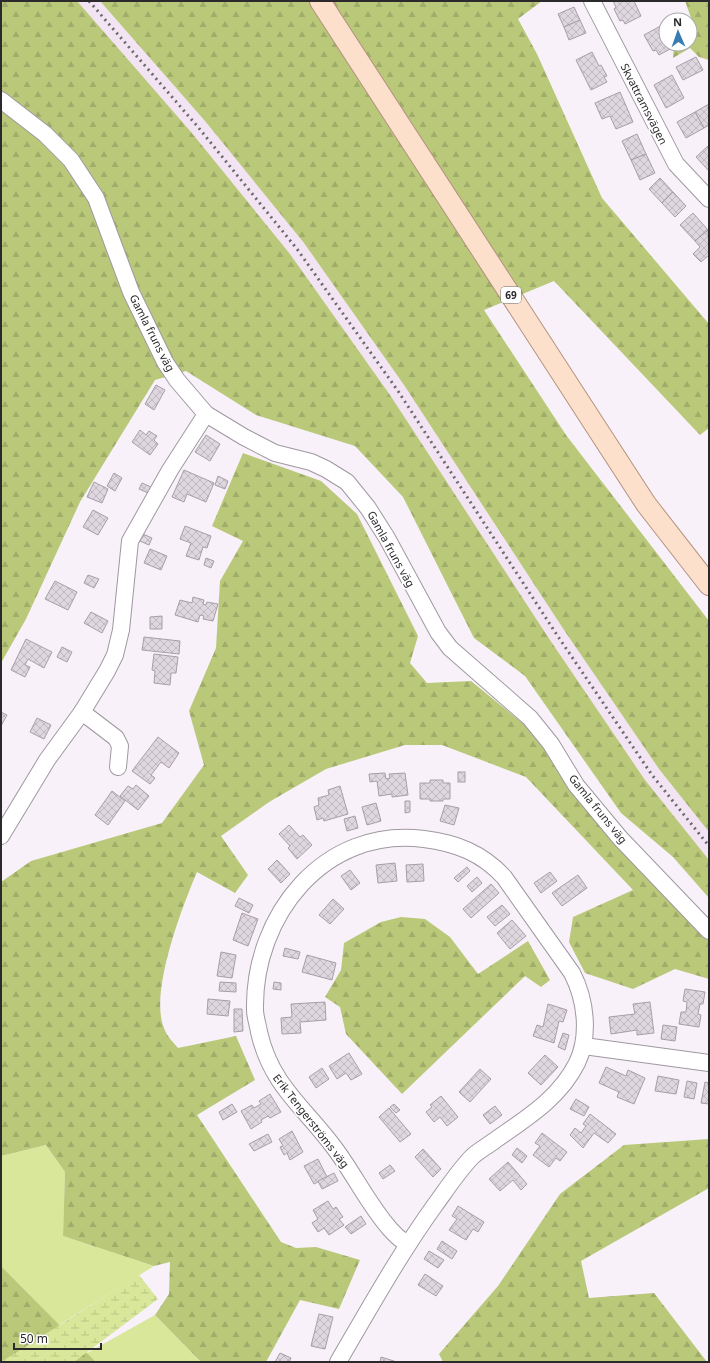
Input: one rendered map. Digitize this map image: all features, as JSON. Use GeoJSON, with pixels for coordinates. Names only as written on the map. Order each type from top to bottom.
{"type":"FeatureCollection","features":[{"type":"Feature","properties":{"kind":"main road","name":"69"},"geometry":{"type":"LineString","coordinates":[[320,1],[646,504],[709,585]]}},
{"type":"Feature","properties":{"kind":"street","name":"Skvattramsvägen"},"geometry":{"type":"LineString","coordinates":[[592,1],[676,164],[709,199]]}},
{"type":"Feature","properties":{"kind":"street","name":"Gamla fruns väg"},"geometry":{"type":"LineString","coordinates":[[1,100],[45,134],[71,160],[96,198],[131,292],[165,362],[177,380],[206,414],[244,438],[269,451],[311,462],[336,474],[347,482],[368,508],[387,538],[438,632],[450,648],[530,718],[551,744],[576,785],[620,838],[709,930]]}},
{"type":"Feature","properties":{"kind":"street"},"geometry":{"type":"LineString","coordinates":[[1,836],[47,760],[82,712],[107,671],[122,630],[130,541],[170,470],[206,414]]}},
{"type":"Feature","properties":{"kind":"street"},"geometry":{"type":"LineString","coordinates":[[82,712],[116,738],[120,746],[118,767]]}},
{"type":"Feature","properties":{"kind":"street","name":"Erik Tengerströms väg"},"geometry":{"type":"LineString","coordinates":[[338,1362],[407,1244],[470,1158],[554,1096],[576,1064],[584,1046],[584,1016],[582,998],[572,973],[504,877],[492,864],[478,854],[456,844],[436,840],[405,837],[380,839],[347,850],[309,874],[295,890],[274,923],[261,961],[254,1011],[266,1055],[274,1074],[288,1093],[333,1145],[390,1230],[407,1244]]}},
{"type":"Feature","properties":{"kind":"street"},"geometry":{"type":"LineString","coordinates":[[584,1046],[709,1063]]}},
{"type":"Feature","properties":{"kind":"shaded area"},"geometry":{"type":"Polygon","coordinates":[[[77,1],[100,1],[205,121],[304,243],[404,385],[564,630],[659,769],[709,832],[709,860],[645,780],[550,640],[390,395],[290,254],[77,1]]]}},
{"type":"Feature","properties":{"kind":"green space"},"geometry":{"type":"Polygon","coordinates":[[[1,1],[77,1],[191,132],[290,254],[390,395],[550,640],[645,780],[709,860],[709,898],[673,857],[621,813],[525,676],[474,638],[403,497],[355,446],[256,415],[186,371],[155,380],[80,502],[26,619],[1,663],[1,1]]]}},
{"type":"Feature","properties":{"kind":"green space"},"geometry":{"type":"Polygon","coordinates":[[[100,1],[542,1],[518,19],[537,54],[602,198],[709,324],[709,428],[700,435],[554,281],[484,310],[566,435],[709,621],[709,832],[659,769],[564,630],[404,385],[304,243],[205,121],[100,1]]]}},
{"type":"Feature","properties":{"kind":"green space"},"geometry":{"type":"Polygon","coordinates":[[[685,1],[709,1],[709,60],[699,57],[694,52],[698,52],[698,12],[689,12],[685,1]]]}},
{"type":"Feature","properties":{"kind":"green space"},"geometry":{"type":"Polygon","coordinates":[[[674,52],[683,52],[673,58],[674,52]]]}},
{"type":"Feature","properties":{"kind":"green space"},"geometry":{"type":"Polygon","coordinates":[[[243,453],[321,481],[357,514],[418,636],[410,663],[427,683],[471,681],[525,725],[709,940],[709,979],[675,969],[633,989],[585,973],[569,942],[573,917],[633,890],[526,777],[442,745],[405,745],[326,769],[269,802],[221,836],[248,875],[235,893],[197,872],[183,906],[169,950],[164,972],[160,1013],[164,1028],[168,1036],[178,1048],[236,1036],[255,1080],[197,1115],[281,1242],[296,1248],[316,1247],[360,1260],[339,1309],[300,1300],[266,1362],[201,1362],[155,1315],[169,1294],[170,1262],[154,1266],[63,1236],[65,1172],[46,1145],[1,1156],[1,882],[31,861],[162,823],[204,765],[189,711],[216,648],[220,581],[243,541],[212,526],[243,453]]]}},
{"type":"Feature","properties":{"kind":"green space"},"geometry":{"type":"Polygon","coordinates":[[[401,917],[425,919],[450,937],[478,974],[528,941],[550,980],[541,987],[525,976],[402,1094],[346,1034],[340,1007],[325,997],[341,970],[344,943],[381,922],[401,917]]]}},
{"type":"Feature","properties":{"kind":"green space"},"geometry":{"type":"Polygon","coordinates":[[[709,1139],[709,1188],[581,1261],[589,1298],[654,1293],[707,1362],[443,1362],[439,1354],[498,1286],[560,1194],[624,1145],[709,1139]]]}},
{"type":"Feature","properties":{"kind":"green space"},"geometry":{"type":"Polygon","coordinates":[[[46,1145],[65,1172],[63,1236],[154,1266],[59,1325],[1,1266],[1,1156],[46,1145]]]}},
{"type":"Feature","properties":{"kind":"green space"},"geometry":{"type":"Polygon","coordinates":[[[1,1266],[96,1362],[1,1362],[1,1266]]]}},
{"type":"Feature","properties":{"kind":"green space"},"geometry":{"type":"Polygon","coordinates":[[[139,1275],[158,1299],[74,1362],[1,1362],[139,1275]]]}},
{"type":"Feature","properties":{"kind":"green space"},"geometry":{"type":"Polygon","coordinates":[[[155,1315],[201,1362],[96,1362],[87,1353],[155,1315]]]}},
{"type":"Feature","properties":{"kind":"building"},"geometry":{"type":"Polygon","coordinates":[[[613,1],[634,1],[641,16],[625,24],[623,20],[620,21],[614,9],[616,7],[613,1]]]}},
{"type":"Feature","properties":{"kind":"building"},"geometry":{"type":"Polygon","coordinates":[[[574,7],[580,20],[564,27],[558,14],[574,7]]]}},
{"type":"Feature","properties":{"kind":"building"},"geometry":{"type":"Polygon","coordinates":[[[580,20],[586,33],[569,40],[564,27],[580,20]]]}},
{"type":"Feature","properties":{"kind":"building"},"geometry":{"type":"Polygon","coordinates":[[[658,27],[658,52],[665,52],[659,55],[656,50],[653,51],[644,35],[658,27]]]}},
{"type":"Feature","properties":{"kind":"building"},"geometry":{"type":"Polygon","coordinates":[[[592,52],[599,66],[601,65],[607,76],[604,77],[607,82],[591,90],[576,60],[592,52]]]}},
{"type":"Feature","properties":{"kind":"building"},"geometry":{"type":"Polygon","coordinates":[[[696,57],[703,70],[683,80],[676,67],[696,57]]]}},
{"type":"Feature","properties":{"kind":"building"},"geometry":{"type":"Polygon","coordinates":[[[672,75],[684,98],[666,108],[654,85],[672,75]]]}},
{"type":"Feature","properties":{"kind":"building"},"geometry":{"type":"Polygon","coordinates":[[[620,92],[633,122],[616,129],[610,116],[602,119],[595,103],[620,92]]]}},
{"type":"Feature","properties":{"kind":"building"},"geometry":{"type":"Polygon","coordinates":[[[709,104],[709,125],[704,128],[695,112],[709,104]]]}},
{"type":"Feature","properties":{"kind":"building"},"geometry":{"type":"Polygon","coordinates":[[[695,112],[704,128],[686,138],[677,122],[695,112]]]}},
{"type":"Feature","properties":{"kind":"building"},"geometry":{"type":"Polygon","coordinates":[[[637,134],[646,154],[631,160],[622,141],[637,134]]]}},
{"type":"Feature","properties":{"kind":"building"},"geometry":{"type":"Polygon","coordinates":[[[708,146],[709,147],[709,171],[696,157],[708,146]]]}},
{"type":"Feature","properties":{"kind":"building"},"geometry":{"type":"Polygon","coordinates":[[[646,154],[655,173],[640,180],[631,160],[646,154]]]}},
{"type":"Feature","properties":{"kind":"building"},"geometry":{"type":"Polygon","coordinates":[[[660,178],[673,192],[662,203],[649,189],[660,178]]]}},
{"type":"Feature","properties":{"kind":"building"},"geometry":{"type":"Polygon","coordinates":[[[673,192],[686,206],[675,217],[662,203],[673,192]]]}},
{"type":"Feature","properties":{"kind":"building"},"geometry":{"type":"Polygon","coordinates":[[[693,213],[708,230],[695,241],[680,225],[693,213]]]}},
{"type":"Feature","properties":{"kind":"building"},"geometry":{"type":"Polygon","coordinates":[[[708,230],[709,255],[701,262],[693,254],[700,247],[695,241],[708,230]]]}},
{"type":"Feature","properties":{"kind":"building"},"geometry":{"type":"Polygon","coordinates":[[[156,385],[165,390],[154,410],[145,404],[156,385]]]}},
{"type":"Feature","properties":{"kind":"building"},"geometry":{"type":"Polygon","coordinates":[[[140,430],[146,435],[149,431],[157,436],[154,440],[158,444],[150,455],[132,442],[140,430]]]}},
{"type":"Feature","properties":{"kind":"building"},"geometry":{"type":"Polygon","coordinates":[[[206,435],[220,444],[210,461],[195,452],[206,435]]]}},
{"type":"Feature","properties":{"kind":"building"},"geometry":{"type":"Polygon","coordinates":[[[184,470],[214,483],[206,502],[187,494],[184,502],[172,497],[184,470]]]}},
{"type":"Feature","properties":{"kind":"building"},"geometry":{"type":"Polygon","coordinates":[[[114,473],[122,478],[115,491],[107,486],[114,473]]]}},
{"type":"Feature","properties":{"kind":"building"},"geometry":{"type":"Polygon","coordinates":[[[218,476],[228,481],[225,489],[215,485],[218,476]]]}},
{"type":"Feature","properties":{"kind":"building"},"geometry":{"type":"Polygon","coordinates":[[[94,482],[108,489],[102,503],[87,497],[94,482]]]}},
{"type":"Feature","properties":{"kind":"building"},"geometry":{"type":"Polygon","coordinates":[[[142,483],[151,487],[148,493],[139,489],[142,483]]]}},
{"type":"Feature","properties":{"kind":"building"},"geometry":{"type":"Polygon","coordinates":[[[93,510],[108,518],[98,535],[83,527],[93,510]]]}},
{"type":"Feature","properties":{"kind":"building"},"geometry":{"type":"Polygon","coordinates":[[[185,526],[211,536],[207,548],[203,547],[199,560],[186,556],[191,543],[180,539],[185,526]]]}},
{"type":"Feature","properties":{"kind":"building"},"geometry":{"type":"Polygon","coordinates":[[[143,534],[152,538],[149,545],[140,541],[143,534]]]}},
{"type":"Feature","properties":{"kind":"building"},"geometry":{"type":"Polygon","coordinates":[[[150,549],[167,556],[161,570],[144,563],[150,549]]]}},
{"type":"Feature","properties":{"kind":"building"},"geometry":{"type":"Polygon","coordinates":[[[206,558],[214,561],[211,568],[204,565],[206,558]]]}},
{"type":"Feature","properties":{"kind":"building"},"geometry":{"type":"Polygon","coordinates":[[[88,575],[99,579],[94,588],[84,583],[88,575]]]}},
{"type":"Feature","properties":{"kind":"building"},"geometry":{"type":"Polygon","coordinates":[[[55,581],[77,592],[68,610],[45,599],[55,581]]]}},
{"type":"Feature","properties":{"kind":"building"},"geometry":{"type":"Polygon","coordinates":[[[193,597],[204,600],[203,604],[206,605],[207,602],[218,604],[213,621],[203,619],[204,616],[200,615],[198,622],[175,615],[180,600],[192,603],[193,597]]]}},
{"type":"Feature","properties":{"kind":"building"},"geometry":{"type":"Polygon","coordinates":[[[91,612],[108,621],[102,633],[84,623],[91,612]]]}},
{"type":"Feature","properties":{"kind":"building"},"geometry":{"type":"Polygon","coordinates":[[[162,616],[162,629],[150,629],[150,617],[162,616]]]}},
{"type":"Feature","properties":{"kind":"building"},"geometry":{"type":"Polygon","coordinates":[[[144,637],[180,641],[179,654],[142,650],[144,637]]]}},
{"type":"Feature","properties":{"kind":"building"},"geometry":{"type":"Polygon","coordinates":[[[26,639],[52,652],[44,668],[28,659],[25,665],[30,667],[25,677],[11,670],[26,639]]]}},
{"type":"Feature","properties":{"kind":"building"},"geometry":{"type":"Polygon","coordinates":[[[62,647],[72,652],[67,662],[57,657],[62,647]]]}},
{"type":"Feature","properties":{"kind":"building"},"geometry":{"type":"Polygon","coordinates":[[[154,654],[178,657],[176,673],[171,673],[170,685],[154,683],[155,671],[152,670],[154,654]]]}},
{"type":"Feature","properties":{"kind":"building"},"geometry":{"type":"Polygon","coordinates":[[[1,712],[7,715],[1,726],[1,712]]]}},
{"type":"Feature","properties":{"kind":"building"},"geometry":{"type":"Polygon","coordinates":[[[37,718],[51,725],[44,739],[30,732],[37,718]]]}},
{"type":"Feature","properties":{"kind":"building"},"geometry":{"type":"Polygon","coordinates":[[[158,737],[179,753],[169,768],[161,762],[151,775],[155,778],[150,784],[132,771],[158,737]]]}},
{"type":"Feature","properties":{"kind":"building"},"geometry":{"type":"Polygon","coordinates":[[[458,772],[465,772],[465,782],[458,782],[458,772]]]}},
{"type":"Feature","properties":{"kind":"building"},"geometry":{"type":"Polygon","coordinates":[[[385,773],[386,779],[390,778],[389,774],[405,773],[408,795],[392,797],[392,794],[379,796],[377,781],[370,782],[369,774],[385,773]]]}},
{"type":"Feature","properties":{"kind":"building"},"geometry":{"type":"Polygon","coordinates":[[[430,780],[443,780],[443,783],[450,783],[450,799],[443,799],[443,801],[430,801],[430,799],[420,799],[420,783],[430,783],[430,780]]]}},
{"type":"Feature","properties":{"kind":"building"},"geometry":{"type":"Polygon","coordinates":[[[136,785],[149,796],[138,810],[120,796],[128,786],[133,789],[136,785]]]}},
{"type":"Feature","properties":{"kind":"building"},"geometry":{"type":"Polygon","coordinates":[[[340,786],[348,814],[324,821],[323,818],[317,820],[314,807],[319,805],[318,798],[329,795],[328,790],[340,786]]]}},
{"type":"Feature","properties":{"kind":"building"},"geometry":{"type":"Polygon","coordinates":[[[112,791],[125,801],[108,825],[95,815],[112,791]]]}},
{"type":"Feature","properties":{"kind":"building"},"geometry":{"type":"Polygon","coordinates":[[[405,801],[410,801],[410,812],[405,813],[405,801]]]}},
{"type":"Feature","properties":{"kind":"building"},"geometry":{"type":"Polygon","coordinates":[[[376,803],[381,821],[367,825],[362,807],[376,803]]]}},
{"type":"Feature","properties":{"kind":"building"},"geometry":{"type":"Polygon","coordinates":[[[445,805],[459,808],[454,825],[440,821],[445,805]]]}},
{"type":"Feature","properties":{"kind":"building"},"geometry":{"type":"Polygon","coordinates":[[[355,816],[358,828],[347,831],[344,819],[355,816]]]}},
{"type":"Feature","properties":{"kind":"building"},"geometry":{"type":"Polygon","coordinates":[[[289,825],[300,837],[303,835],[312,845],[297,859],[288,848],[290,846],[279,834],[289,825]]]}},
{"type":"Feature","properties":{"kind":"building"},"geometry":{"type":"Polygon","coordinates":[[[277,860],[290,874],[281,883],[268,869],[277,860]]]}},
{"type":"Feature","properties":{"kind":"building"},"geometry":{"type":"Polygon","coordinates":[[[395,863],[397,881],[378,883],[376,865],[395,863]]]}},
{"type":"Feature","properties":{"kind":"building"},"geometry":{"type":"Polygon","coordinates":[[[423,864],[424,881],[407,882],[406,865],[423,864]]]}},
{"type":"Feature","properties":{"kind":"building"},"geometry":{"type":"Polygon","coordinates":[[[467,867],[470,871],[458,882],[454,878],[467,867]]]}},
{"type":"Feature","properties":{"kind":"building"},"geometry":{"type":"Polygon","coordinates":[[[350,870],[360,883],[351,890],[341,876],[350,870]]]}},
{"type":"Feature","properties":{"kind":"building"},"geometry":{"type":"Polygon","coordinates":[[[550,872],[557,881],[541,893],[534,883],[550,872]]]}},
{"type":"Feature","properties":{"kind":"building"},"geometry":{"type":"Polygon","coordinates":[[[578,875],[587,888],[562,906],[552,893],[578,875]]]}},
{"type":"Feature","properties":{"kind":"building"},"geometry":{"type":"Polygon","coordinates":[[[477,877],[482,883],[472,892],[467,886],[477,877]]]}},
{"type":"Feature","properties":{"kind":"building"},"geometry":{"type":"Polygon","coordinates":[[[491,884],[499,893],[471,918],[463,909],[491,884]]]}},
{"type":"Feature","properties":{"kind":"building"},"geometry":{"type":"Polygon","coordinates":[[[239,898],[253,905],[249,913],[235,906],[239,898]]]}},
{"type":"Feature","properties":{"kind":"building"},"geometry":{"type":"Polygon","coordinates":[[[333,899],[344,909],[330,924],[319,915],[333,899]]]}},
{"type":"Feature","properties":{"kind":"building"},"geometry":{"type":"Polygon","coordinates":[[[502,905],[510,914],[495,926],[487,917],[502,905]]]}},
{"type":"Feature","properties":{"kind":"building"},"geometry":{"type":"Polygon","coordinates":[[[242,913],[258,919],[248,946],[233,940],[242,913]]]}},
{"type":"Feature","properties":{"kind":"building"},"geometry":{"type":"Polygon","coordinates":[[[512,920],[526,936],[510,949],[497,933],[512,920]]]}},
{"type":"Feature","properties":{"kind":"building"},"geometry":{"type":"Polygon","coordinates":[[[285,948],[300,952],[298,959],[283,956],[285,948]]]}},
{"type":"Feature","properties":{"kind":"building"},"geometry":{"type":"Polygon","coordinates":[[[221,952],[236,955],[232,978],[217,976],[221,952]]]}},
{"type":"Feature","properties":{"kind":"building"},"geometry":{"type":"Polygon","coordinates":[[[307,955],[336,963],[332,980],[302,972],[307,955]]]}},
{"type":"Feature","properties":{"kind":"building"},"geometry":{"type":"Polygon","coordinates":[[[220,982],[236,983],[236,992],[219,991],[220,982]]]}},
{"type":"Feature","properties":{"kind":"building"},"geometry":{"type":"Polygon","coordinates":[[[274,982],[281,983],[281,990],[273,989],[274,982]]]}},
{"type":"Feature","properties":{"kind":"building"},"geometry":{"type":"Polygon","coordinates":[[[685,989],[705,992],[703,1004],[700,1004],[698,1014],[701,1015],[699,1027],[679,1024],[681,1012],[686,1012],[687,1002],[683,1001],[685,989]]]}},
{"type":"Feature","properties":{"kind":"building"},"geometry":{"type":"Polygon","coordinates":[[[208,999],[230,1001],[228,1016],[207,1014],[208,999]]]}},
{"type":"Feature","properties":{"kind":"building"},"geometry":{"type":"Polygon","coordinates":[[[325,1002],[326,1020],[300,1022],[301,1033],[282,1034],[281,1018],[292,1017],[291,1004],[325,1002]]]}},
{"type":"Feature","properties":{"kind":"building"},"geometry":{"type":"Polygon","coordinates":[[[650,1002],[654,1033],[637,1035],[637,1030],[611,1034],[609,1017],[635,1014],[633,1004],[650,1002]]]}},
{"type":"Feature","properties":{"kind":"building"},"geometry":{"type":"Polygon","coordinates":[[[548,1004],[567,1010],[563,1022],[559,1021],[554,1043],[533,1036],[537,1025],[543,1027],[548,1004]]]}},
{"type":"Feature","properties":{"kind":"building"},"geometry":{"type":"Polygon","coordinates":[[[234,1009],[242,1009],[243,1031],[234,1032],[234,1009]]]}},
{"type":"Feature","properties":{"kind":"building"},"geometry":{"type":"Polygon","coordinates":[[[663,1025],[677,1027],[675,1041],[661,1039],[663,1025]]]}},
{"type":"Feature","properties":{"kind":"building"},"geometry":{"type":"Polygon","coordinates":[[[563,1033],[569,1035],[565,1050],[558,1047],[563,1033]]]}},
{"type":"Feature","properties":{"kind":"building"},"geometry":{"type":"Polygon","coordinates":[[[349,1053],[362,1074],[351,1080],[346,1073],[337,1079],[329,1066],[349,1053]]]}},
{"type":"Feature","properties":{"kind":"building"},"geometry":{"type":"Polygon","coordinates":[[[545,1055],[558,1067],[541,1085],[528,1073],[545,1055]]]}},
{"type":"Feature","properties":{"kind":"building"},"geometry":{"type":"Polygon","coordinates":[[[606,1067],[626,1076],[628,1070],[645,1078],[634,1104],[617,1097],[619,1092],[599,1083],[606,1067]]]}},
{"type":"Feature","properties":{"kind":"building"},"geometry":{"type":"Polygon","coordinates":[[[322,1068],[329,1079],[316,1088],[309,1077],[322,1068]]]}},
{"type":"Feature","properties":{"kind":"building"},"geometry":{"type":"Polygon","coordinates":[[[480,1069],[491,1079],[470,1102],[459,1092],[480,1069]]]}},
{"type":"Feature","properties":{"kind":"building"},"geometry":{"type":"Polygon","coordinates":[[[658,1076],[679,1080],[676,1094],[655,1091],[658,1076]]]}},
{"type":"Feature","properties":{"kind":"building"},"geometry":{"type":"Polygon","coordinates":[[[687,1081],[697,1083],[694,1099],[684,1097],[687,1081]]]}},
{"type":"Feature","properties":{"kind":"building"},"geometry":{"type":"Polygon","coordinates":[[[705,1082],[709,1083],[709,1104],[701,1103],[705,1082]]]}},
{"type":"Feature","properties":{"kind":"building"},"geometry":{"type":"Polygon","coordinates":[[[270,1094],[281,1112],[270,1118],[268,1116],[251,1129],[241,1111],[252,1105],[254,1108],[261,1104],[259,1101],[270,1094]]]}},
{"type":"Feature","properties":{"kind":"building"},"geometry":{"type":"Polygon","coordinates":[[[441,1096],[458,1117],[447,1126],[440,1117],[434,1122],[426,1112],[432,1107],[430,1105],[441,1096]]]}},
{"type":"Feature","properties":{"kind":"building"},"geometry":{"type":"Polygon","coordinates":[[[576,1099],[589,1107],[584,1116],[570,1109],[576,1099]]]}},
{"type":"Feature","properties":{"kind":"building"},"geometry":{"type":"Polygon","coordinates":[[[232,1104],[237,1112],[223,1120],[219,1112],[232,1104]]]}},
{"type":"Feature","properties":{"kind":"building"},"geometry":{"type":"Polygon","coordinates":[[[394,1104],[400,1110],[396,1113],[390,1107],[394,1104]]]}},
{"type":"Feature","properties":{"kind":"building"},"geometry":{"type":"Polygon","coordinates":[[[495,1106],[502,1115],[490,1124],[483,1115],[495,1106]]]}},
{"type":"Feature","properties":{"kind":"building"},"geometry":{"type":"Polygon","coordinates":[[[389,1108],[411,1134],[400,1142],[379,1117],[389,1108]]]}},
{"type":"Feature","properties":{"kind":"building"},"geometry":{"type":"Polygon","coordinates":[[[590,1114],[616,1134],[608,1143],[594,1133],[583,1148],[570,1135],[575,1128],[581,1133],[586,1126],[583,1124],[590,1114]]]}},
{"type":"Feature","properties":{"kind":"building"},"geometry":{"type":"Polygon","coordinates":[[[292,1131],[303,1152],[290,1160],[287,1153],[284,1155],[280,1147],[283,1146],[279,1139],[292,1131]]]}},
{"type":"Feature","properties":{"kind":"building"},"geometry":{"type":"Polygon","coordinates":[[[542,1133],[567,1152],[560,1161],[556,1158],[549,1167],[533,1155],[540,1146],[535,1143],[542,1133]]]}},
{"type":"Feature","properties":{"kind":"building"},"geometry":{"type":"Polygon","coordinates":[[[268,1134],[272,1142],[254,1151],[249,1144],[268,1134]]]}},
{"type":"Feature","properties":{"kind":"building"},"geometry":{"type":"Polygon","coordinates":[[[517,1148],[527,1156],[522,1163],[512,1155],[517,1148]]]}},
{"type":"Feature","properties":{"kind":"building"},"geometry":{"type":"Polygon","coordinates":[[[423,1149],[441,1169],[433,1177],[415,1157],[423,1149]]]}},
{"type":"Feature","properties":{"kind":"building"},"geometry":{"type":"Polygon","coordinates":[[[318,1159],[327,1177],[314,1184],[304,1166],[318,1159]]]}},
{"type":"Feature","properties":{"kind":"building"},"geometry":{"type":"Polygon","coordinates":[[[508,1162],[527,1184],[521,1190],[513,1180],[500,1191],[489,1179],[508,1162]]]}},
{"type":"Feature","properties":{"kind":"building"},"geometry":{"type":"Polygon","coordinates":[[[390,1165],[395,1171],[383,1179],[379,1173],[390,1165]]]}},
{"type":"Feature","properties":{"kind":"building"},"geometry":{"type":"Polygon","coordinates":[[[334,1173],[338,1181],[322,1189],[318,1181],[334,1173]]]}},
{"type":"Feature","properties":{"kind":"building"},"geometry":{"type":"Polygon","coordinates":[[[328,1201],[333,1209],[336,1207],[343,1217],[339,1219],[344,1225],[329,1235],[324,1228],[318,1232],[312,1223],[318,1219],[313,1210],[328,1201]]]}},
{"type":"Feature","properties":{"kind":"building"},"geometry":{"type":"Polygon","coordinates":[[[458,1206],[484,1222],[478,1232],[473,1229],[466,1240],[449,1230],[457,1219],[452,1216],[458,1206]]]}},
{"type":"Feature","properties":{"kind":"building"},"geometry":{"type":"Polygon","coordinates":[[[361,1216],[366,1224],[351,1234],[345,1227],[361,1216]]]}},
{"type":"Feature","properties":{"kind":"building"},"geometry":{"type":"Polygon","coordinates":[[[442,1241],[457,1251],[452,1259],[437,1249],[442,1241]]]}},
{"type":"Feature","properties":{"kind":"building"},"geometry":{"type":"Polygon","coordinates":[[[429,1251],[444,1260],[438,1268],[424,1259],[429,1251]]]}},
{"type":"Feature","properties":{"kind":"building"},"geometry":{"type":"Polygon","coordinates":[[[425,1274],[443,1286],[436,1296],[418,1285],[425,1274]]]}},
{"type":"Feature","properties":{"kind":"building"},"geometry":{"type":"Polygon","coordinates":[[[319,1314],[333,1317],[325,1349],[311,1346],[319,1314]]]}},
{"type":"Feature","properties":{"kind":"building"},"geometry":{"type":"Polygon","coordinates":[[[280,1353],[291,1358],[289,1362],[275,1362],[280,1353]]]}},
{"type":"Feature","properties":{"kind":"building"},"geometry":{"type":"Polygon","coordinates":[[[381,1357],[397,1362],[380,1362],[381,1357]]]}},
{"type":"Feature","properties":{"kind":"railway"},"geometry":{"type":"LineString","coordinates":[[89,1],[198,127],[297,249],[398,391],[557,635],[652,775],[709,846]]}}]}
